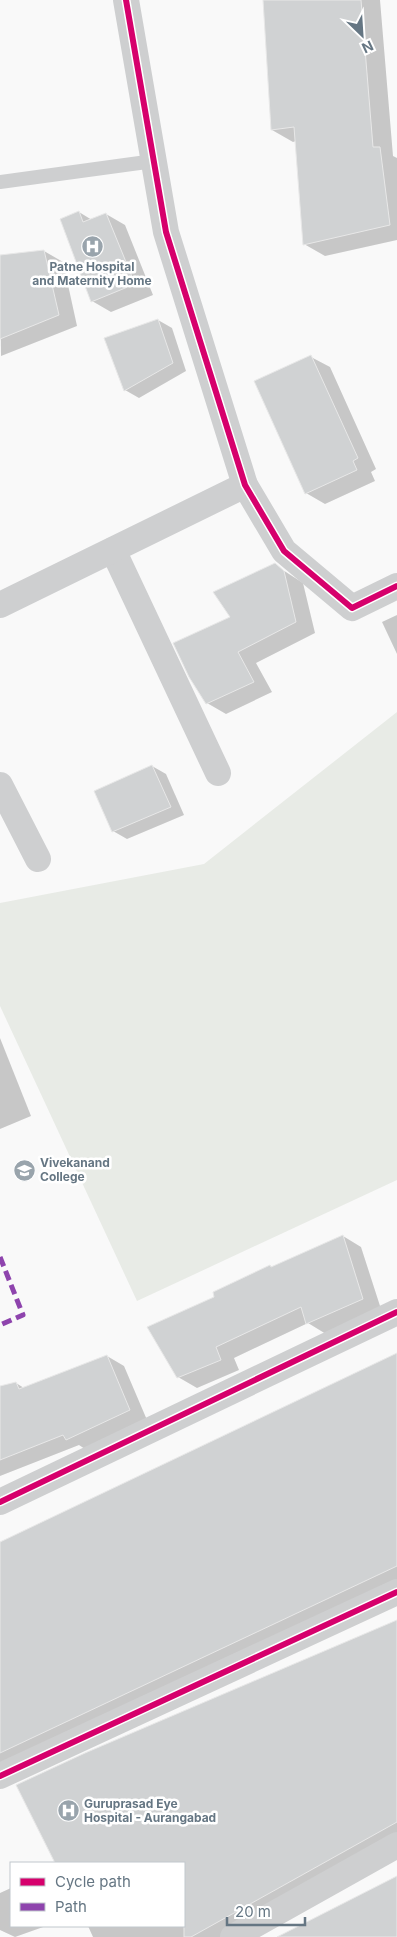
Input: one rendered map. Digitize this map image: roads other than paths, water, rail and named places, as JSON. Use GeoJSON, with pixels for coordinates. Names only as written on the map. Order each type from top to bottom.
{"type":"FeatureCollection","features":[{"type":"Feature","properties":{"kind":"street"},"geometry":{"type":"LineString","coordinates":[[126,0],[166,232],[245,485],[284,551],[352,608],[397,586]]}},
{"type":"Feature","properties":{"kind":"street"},"geometry":{"type":"LineString","coordinates":[[0,605],[245,485]]}},
{"type":"Feature","properties":{"kind":"street"},"geometry":{"type":"LineString","coordinates":[[113,550],[218,773]]}},
{"type":"Feature","properties":{"kind":"street"},"geometry":{"type":"LineString","coordinates":[[0,785],[38,859]]}},
{"type":"Feature","properties":{"kind":"street"},"geometry":{"type":"LineString","coordinates":[[0,1502],[397,1312]]}},
{"type":"Feature","properties":{"kind":"street"},"geometry":{"type":"LineString","coordinates":[[0,1776],[397,1592]]}},
{"type":"Feature","properties":{"kind":"street"},"geometry":{"type":"LineString","coordinates":[[233,1937],[397,1845]]}},
{"type":"Feature","properties":{"kind":"lane"},"geometry":{"type":"LineString","coordinates":[[0,182],[154,161]]}},
{"type":"Feature","properties":{"kind":"place","name":"Patne Hospital and Maternity Home"},"geometry":{"type":"Point","coordinates":[92,246]}},
{"type":"Feature","properties":{"kind":"place","name":"Vivekanand College"},"geometry":{"type":"Point","coordinates":[24,1170]}},
{"type":"Feature","properties":{"kind":"place","name":"Guruprasad Eye Hospital - Aurangabad"},"geometry":{"type":"Point","coordinates":[68,1811]}}]}
